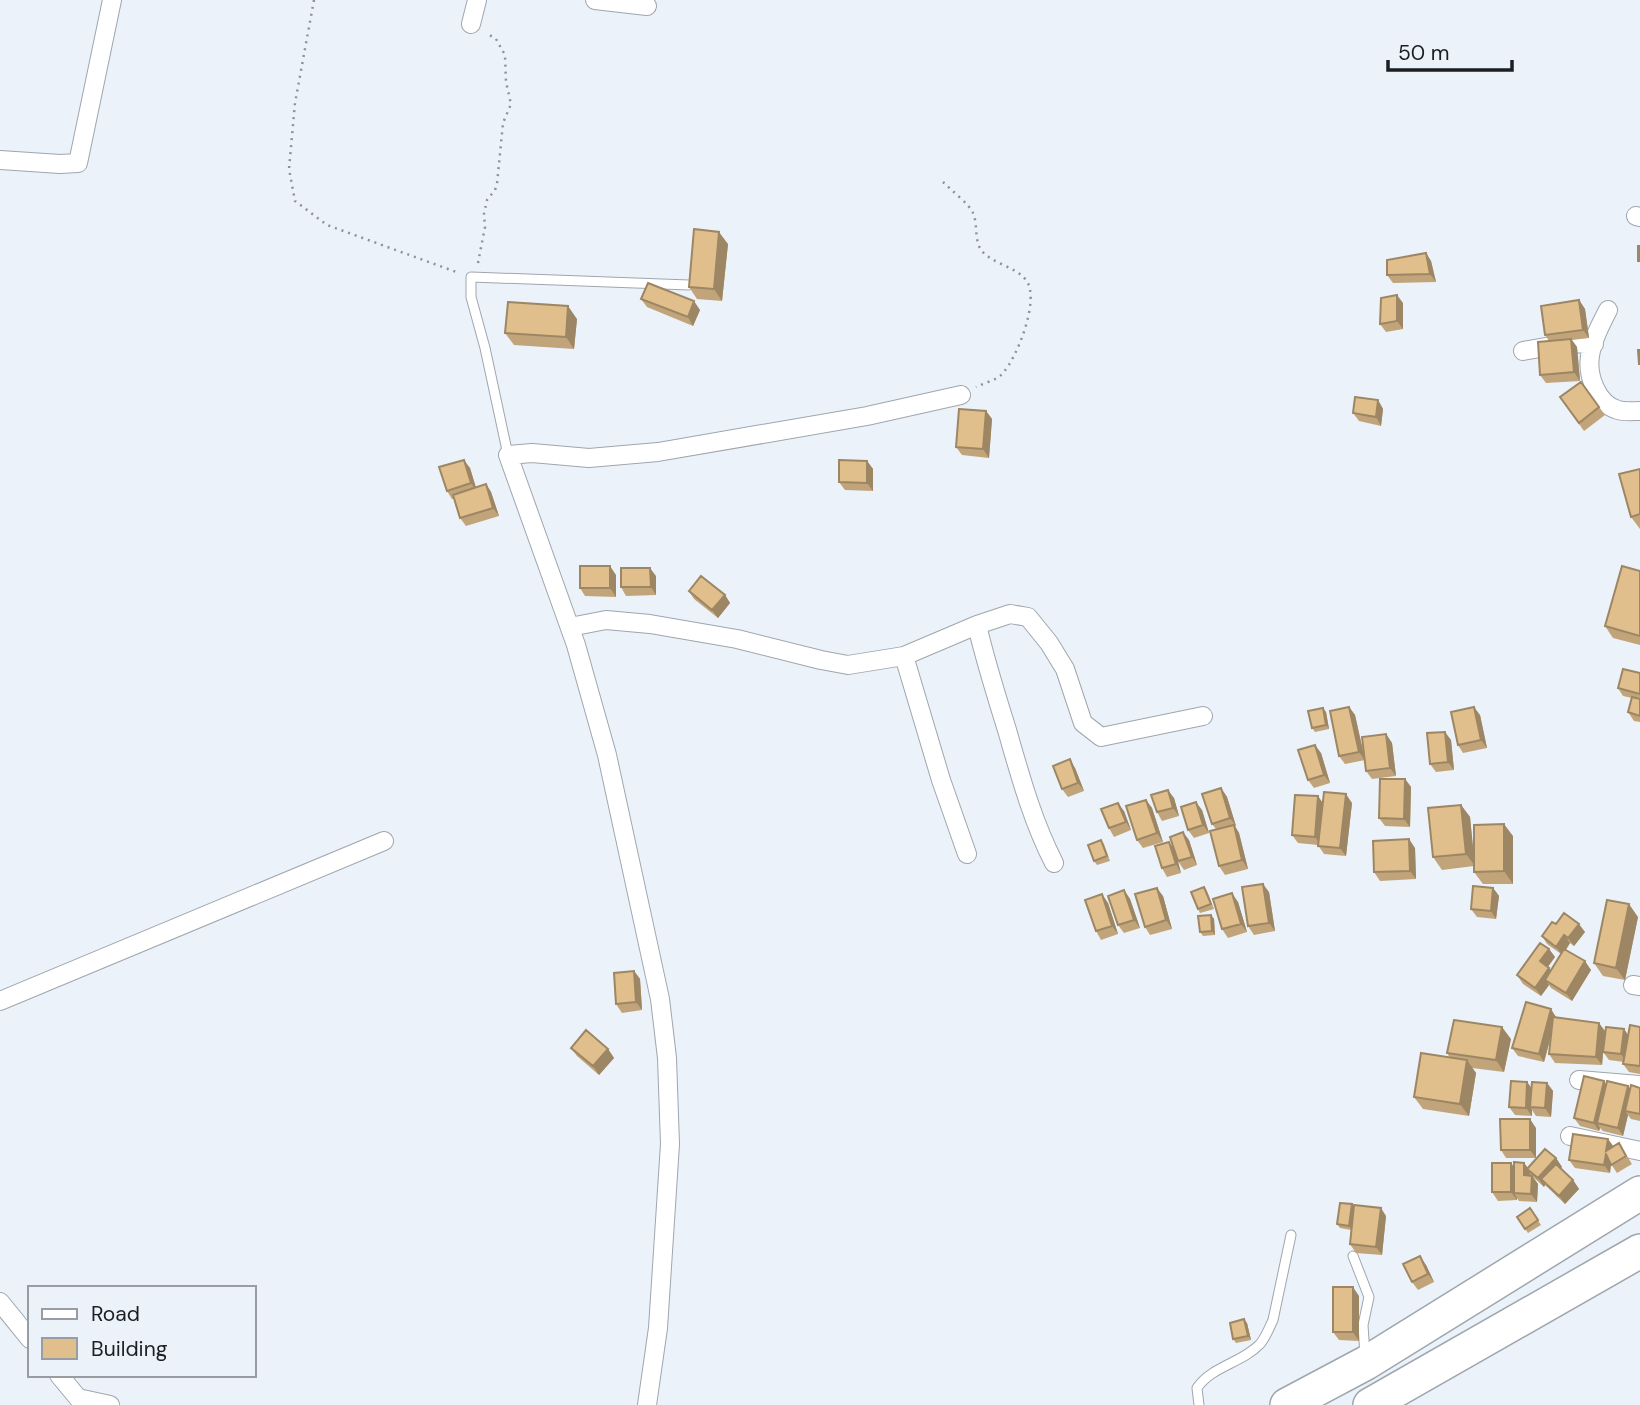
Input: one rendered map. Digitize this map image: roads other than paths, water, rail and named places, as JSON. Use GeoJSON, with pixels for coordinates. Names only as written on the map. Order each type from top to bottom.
{"type":"FeatureCollection","features":[{"type":"Feature","properties":{"kind":"highway"},"geometry":{"type":"LineString","coordinates":[[1287,1405],[1366,1363],[1640,1193]]}},
{"type":"Feature","properties":{"kind":"highway"},"geometry":{"type":"LineString","coordinates":[[1370,1405],[1640,1251]]}},
{"type":"Feature","properties":{"kind":"street"},"geometry":{"type":"LineString","coordinates":[[0,160],[78,163],[112,0]]}},
{"type":"Feature","properties":{"kind":"street"},"geometry":{"type":"LineString","coordinates":[[471,24],[477,0]]}},
{"type":"Feature","properties":{"kind":"street"},"geometry":{"type":"LineString","coordinates":[[595,0],[647,6]]}},
{"type":"Feature","properties":{"kind":"street"},"geometry":{"type":"LineString","coordinates":[[1608,310],[1590,355],[1595,389],[1611,407],[1621,411],[1640,411]]}},
{"type":"Feature","properties":{"kind":"street"},"geometry":{"type":"LineString","coordinates":[[1523,351],[1567,343],[1594,344]]}},
{"type":"Feature","properties":{"kind":"street"},"geometry":{"type":"LineString","coordinates":[[647,1405],[666,1221],[670,1120],[666,1048],[656,975],[607,755],[570,627],[508,455],[532,453],[589,458],[658,452],[867,416],[961,395]]}},
{"type":"Feature","properties":{"kind":"street"},"geometry":{"type":"LineString","coordinates":[[570,627],[606,620],[650,624],[737,639],[848,665],[904,656],[1010,614],[1028,617],[1049,643],[1065,669],[1083,723],[1101,737],[1203,716]]}},
{"type":"Feature","properties":{"kind":"street"},"geometry":{"type":"LineString","coordinates":[[977,625],[985,662],[1028,803],[1054,863]]}},
{"type":"Feature","properties":{"kind":"street"},"geometry":{"type":"LineString","coordinates":[[904,656],[941,780],[967,854]]}},
{"type":"Feature","properties":{"kind":"street"},"geometry":{"type":"LineString","coordinates":[[0,1001],[384,841]]}},
{"type":"Feature","properties":{"kind":"street"},"geometry":{"type":"LineString","coordinates":[[1579,1080],[1640,1085]]}},
{"type":"Feature","properties":{"kind":"street"},"geometry":{"type":"LineString","coordinates":[[1570,1136],[1640,1151]]}},
{"type":"Feature","properties":{"kind":"street"},"geometry":{"type":"LineString","coordinates":[[0,1302],[28,1337]]}},
{"type":"Feature","properties":{"kind":"street"},"geometry":{"type":"LineString","coordinates":[[61,1377],[78,1398],[110,1405]]}},
{"type":"Feature","properties":{"kind":"lane"},"geometry":{"type":"LineString","coordinates":[[508,455],[485,348],[471,298],[471,277],[689,285]]}},
{"type":"Feature","properties":{"kind":"lane"},"geometry":{"type":"LineString","coordinates":[[1199,1405],[1197,1388],[1203,1379],[1250,1352],[1267,1333],[1291,1235]]}},
{"type":"Feature","properties":{"kind":"lane"},"geometry":{"type":"LineString","coordinates":[[1353,1256],[1368,1297],[1363,1325],[1366,1363]]}}]}
